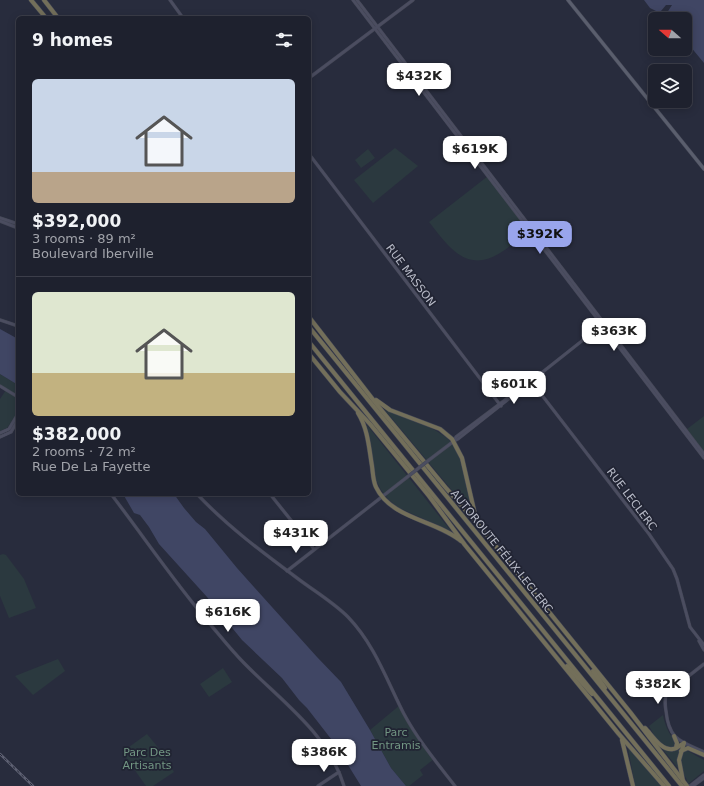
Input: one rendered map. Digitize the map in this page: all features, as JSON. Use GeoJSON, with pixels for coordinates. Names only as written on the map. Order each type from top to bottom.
{"type":"FeatureCollection","features":[{"type":"Feature","properties":{"kind":"highway"},"geometry":{"type":"LineString","coordinates":[[31,0],[44,16]]}},
{"type":"Feature","properties":{"kind":"highway"},"geometry":{"type":"LineString","coordinates":[[44,0],[56,16]]}},
{"type":"Feature","properties":{"kind":"highway"},"geometry":{"type":"LineString","coordinates":[[311,320],[367,392],[446,488],[477,523],[630,712],[682,784],[687,786]]}},
{"type":"Feature","properties":{"kind":"highway"},"geometry":{"type":"LineString","coordinates":[[311,323],[327,340]]}},
{"type":"Feature","properties":{"kind":"highway","name":"AUTOROUTE FÉLIX-LECLERC"},"geometry":{"type":"LineString","coordinates":[[311,329],[682,784]]}},
{"type":"Feature","properties":{"kind":"highway","name":"AUTOROUTE FÉLIX-LECLERC"},"geometry":{"type":"LineString","coordinates":[[311,344],[669,786]]}},
{"type":"Feature","properties":{"kind":"highway"},"geometry":{"type":"LineString","coordinates":[[311,356],[370,424],[429,496],[465,545],[664,786]]}},
{"type":"Feature","properties":{"kind":"highway"},"geometry":{"type":"LineString","coordinates":[[367,392],[387,408],[440,429],[454,441],[462,457],[477,523]]}},
{"type":"Feature","properties":{"kind":"highway"},"geometry":{"type":"LineString","coordinates":[[353,406],[365,427],[374,480],[376,488],[382,496],[394,508],[448,532],[465,545]]}},
{"type":"Feature","properties":{"kind":"highway"},"geometry":{"type":"LineString","coordinates":[[567,635],[633,725]]}},
{"type":"Feature","properties":{"kind":"highway"},"geometry":{"type":"LineString","coordinates":[[541,638],[612,716]]}},
{"type":"Feature","properties":{"kind":"highway"},"geometry":{"type":"LineString","coordinates":[[630,712],[662,746],[668,749],[676,748],[684,743]]}},
{"type":"Feature","properties":{"kind":"highway"},"geometry":{"type":"LineString","coordinates":[[674,736],[677,742],[676,748]]}},
{"type":"Feature","properties":{"kind":"highway"},"geometry":{"type":"LineString","coordinates":[[622,737],[633,786]]}},
{"type":"Feature","properties":{"kind":"highway"},"geometry":{"type":"LineString","coordinates":[[682,784],[679,762],[684,743]]}},
{"type":"Feature","properties":{"kind":"highway"},"geometry":{"type":"LineString","coordinates":[[681,751],[688,748],[704,755]]}},
{"type":"Feature","properties":{"kind":"main road"},"geometry":{"type":"LineString","coordinates":[[568,0],[704,169]]}},
{"type":"Feature","properties":{"kind":"street"},"geometry":{"type":"LineString","coordinates":[[170,0],[182,16]]}},
{"type":"Feature","properties":{"kind":"street"},"geometry":{"type":"LineString","coordinates":[[353,0],[377,28]]}},
{"type":"Feature","properties":{"kind":"street"},"geometry":{"type":"LineString","coordinates":[[357,0],[704,458]]}},
{"type":"Feature","properties":{"kind":"street"},"geometry":{"type":"LineString","coordinates":[[311,77],[413,0]]}},
{"type":"Feature","properties":{"kind":"street","name":"RUE MASSON"},"geometry":{"type":"LineString","coordinates":[[311,157],[500,405]]}},
{"type":"Feature","properties":{"kind":"street"},"geometry":{"type":"LineString","coordinates":[[0,218],[16,223]]}},
{"type":"Feature","properties":{"kind":"street"},"geometry":{"type":"LineString","coordinates":[[0,221],[16,227]]}},
{"type":"Feature","properties":{"kind":"street"},"geometry":{"type":"LineString","coordinates":[[0,320],[16,325]]}},
{"type":"Feature","properties":{"kind":"street"},"geometry":{"type":"LineString","coordinates":[[287,571],[382,496],[458,439],[603,324]]}},
{"type":"Feature","properties":{"kind":"street"},"geometry":{"type":"LineString","coordinates":[[603,324],[704,454]]}},
{"type":"Feature","properties":{"kind":"street","name":"RUE LECLERC"},"geometry":{"type":"LineString","coordinates":[[531,381],[649,534],[673,569],[690,627],[704,650]]}},
{"type":"Feature","properties":{"kind":"street"},"geometry":{"type":"LineString","coordinates":[[0,386],[16,396]]}},
{"type":"Feature","properties":{"kind":"street"},"geometry":{"type":"LineString","coordinates":[[0,433],[9,429],[16,417]]}},
{"type":"Feature","properties":{"kind":"street"},"geometry":{"type":"LineString","coordinates":[[0,437],[11,432],[16,423]]}},
{"type":"Feature","properties":{"kind":"street"},"geometry":{"type":"LineString","coordinates":[[113,496],[210,624],[244,663],[298,714],[317,735],[339,772],[344,786]]}},
{"type":"Feature","properties":{"kind":"street"},"geometry":{"type":"LineString","coordinates":[[199,496],[237,532],[342,613],[360,633],[375,654],[413,728],[455,786]]}},
{"type":"Feature","properties":{"kind":"street"},"geometry":{"type":"LineString","coordinates":[[272,496],[314,549]]}},
{"type":"Feature","properties":{"kind":"street","name":"RUE LECLERC"},"geometry":{"type":"LineString","coordinates":[[698,639],[704,645]]}},
{"type":"Feature","properties":{"kind":"street"},"geometry":{"type":"LineString","coordinates":[[704,664],[668,692],[666,696],[668,724],[674,736],[684,743],[704,752]]}},
{"type":"Feature","properties":{"kind":"street"},"geometry":{"type":"LineString","coordinates":[[318,786],[339,772]]}},
{"type":"Feature","properties":{"kind":"street"},"geometry":{"type":"LineString","coordinates":[[691,786],[704,776]]}},
{"type":"Feature","properties":{"kind":"green space"},"geometry":{"type":"Polygon","coordinates":[[[395,148],[418,166],[373,203],[354,180],[395,148]]]}},
{"type":"Feature","properties":{"kind":"green space"},"geometry":{"type":"Polygon","coordinates":[[[368,149],[375,158],[361,168],[355,160],[368,149]]]}},
{"type":"Feature","properties":{"kind":"green space"},"geometry":{"type":"Polygon","coordinates":[[[488,176],[529,230],[510,246],[490,258],[480,260],[469,259],[458,254],[447,244],[429,222],[488,176]]]}},
{"type":"Feature","properties":{"kind":"green space"},"geometry":{"type":"Polygon","coordinates":[[[0,374],[16,384],[16,415],[7,428],[0,431],[0,399],[6,390],[0,386],[0,374]]]}},
{"type":"Feature","properties":{"kind":"green space"},"geometry":{"type":"Polygon","coordinates":[[[384,409],[436,430],[453,444],[459,452],[475,518],[384,409]]]}},
{"type":"Feature","properties":{"kind":"green space"},"geometry":{"type":"Polygon","coordinates":[[[704,416],[704,452],[687,429],[704,416]]]}},
{"type":"Feature","properties":{"kind":"green space"},"geometry":{"type":"Polygon","coordinates":[[[367,425],[451,531],[399,508],[389,500],[381,490],[376,480],[367,425]]]}},
{"type":"Feature","properties":{"kind":"green space"},"geometry":{"type":"Polygon","coordinates":[[[0,555],[6,555],[24,579],[36,608],[9,618],[0,596],[0,555]]]}},
{"type":"Feature","properties":{"kind":"green space"},"geometry":{"type":"Polygon","coordinates":[[[58,659],[65,671],[33,695],[15,676],[58,659]]]}},
{"type":"Feature","properties":{"kind":"green space"},"geometry":{"type":"Polygon","coordinates":[[[223,668],[232,682],[209,697],[200,684],[223,668]]]}},
{"type":"Feature","properties":{"kind":"green space","name":"Parc Entramis"},"geometry":{"type":"Polygon","coordinates":[[[400,705],[413,728],[434,759],[420,770],[423,775],[409,786],[406,786],[391,768],[370,730],[400,705]]]}},
{"type":"Feature","properties":{"kind":"green space"},"geometry":{"type":"Polygon","coordinates":[[[663,715],[665,724],[672,738],[689,752],[704,760],[704,771],[688,784],[686,778],[660,746],[649,726],[663,715]]]}},
{"type":"Feature","properties":{"kind":"green space","name":"Parc Des Artisants"},"geometry":{"type":"Polygon","coordinates":[[[147,734],[161,751],[174,772],[153,786],[146,786],[122,752],[147,734]]]}},
{"type":"Feature","properties":{"kind":"green space"},"geometry":{"type":"Polygon","coordinates":[[[628,748],[641,761],[661,786],[635,786],[628,748]]]}},
{"type":"Feature","properties":{"kind":"water"},"geometry":{"type":"Polygon","coordinates":[[[644,0],[704,0],[704,63],[692,48],[692,12],[668,12],[672,5],[666,5],[661,11],[656,11],[650,8],[644,0]]]}},
{"type":"Feature","properties":{"kind":"water"},"geometry":{"type":"Polygon","coordinates":[[[0,329],[16,338],[16,384],[0,374],[0,329]]]}},
{"type":"Feature","properties":{"kind":"water"},"geometry":{"type":"Polygon","coordinates":[[[124,496],[175,496],[196,522],[205,529],[237,568],[341,682],[391,768],[406,786],[361,786],[335,744],[307,708],[282,678],[242,640],[207,597],[159,544],[140,515],[134,513],[124,496]]]}},
{"type":"Feature","properties":{"kind":"railway"},"geometry":{"type":"LineString","coordinates":[[0,754],[33,786]]}}]}
